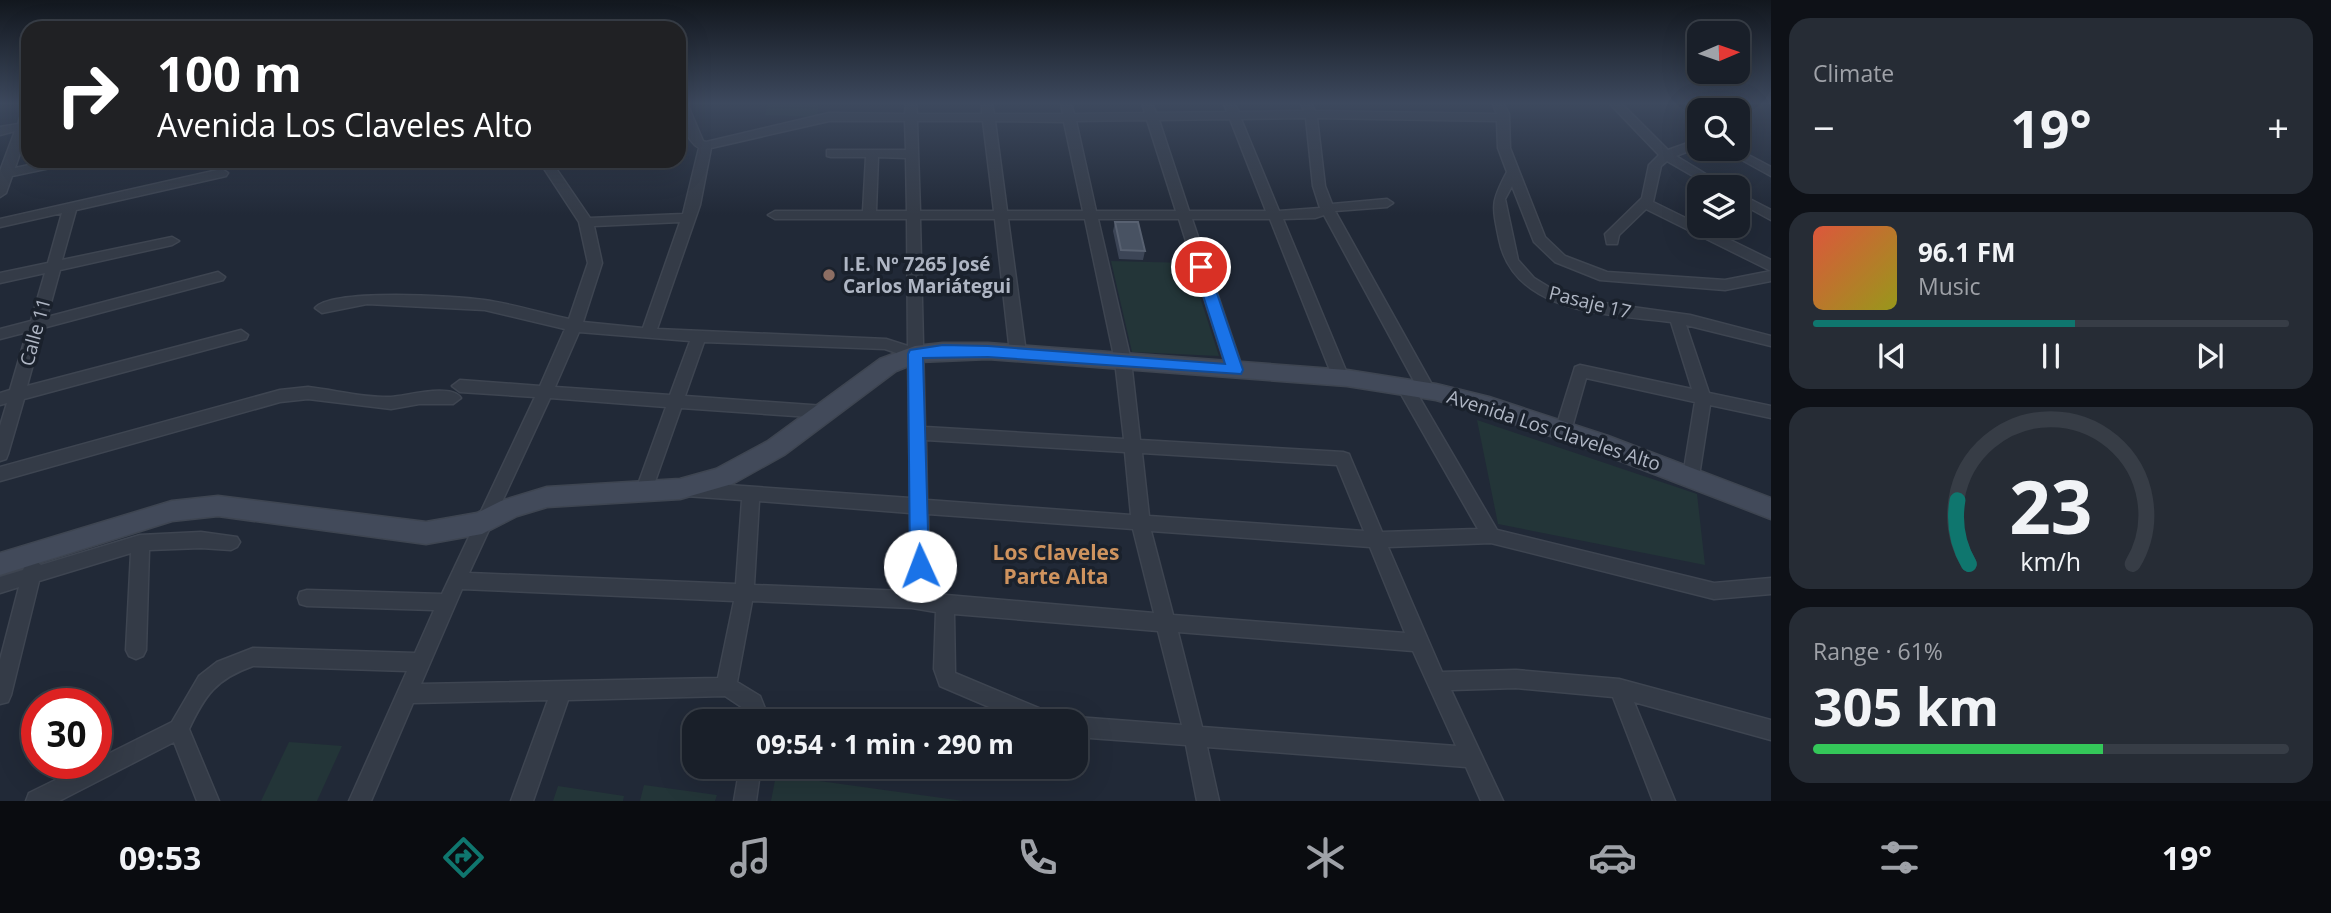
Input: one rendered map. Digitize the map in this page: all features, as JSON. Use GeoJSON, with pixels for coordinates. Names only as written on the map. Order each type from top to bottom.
{"type":"FeatureCollection","features":[{"type":"Feature","properties":{"kind":"street"},"geometry":{"type":"LineString","coordinates":[[0,193],[3,174],[19,140]]}},
{"type":"Feature","properties":{"kind":"street"},"geometry":{"type":"LineString","coordinates":[[697,140],[705,146],[729,140]]}},
{"type":"Feature","properties":{"kind":"street"},"geometry":{"type":"LineString","coordinates":[[911,140],[920,566],[912,600]]}},
{"type":"Feature","properties":{"kind":"street"},"geometry":{"type":"LineString","coordinates":[[992,140],[1018,354]]}},
{"type":"Feature","properties":{"kind":"street"},"geometry":{"type":"LineString","coordinates":[[1075,140],[1123,361],[1141,523],[1195,737],[1208,801]]}},
{"type":"Feature","properties":{"kind":"street"},"geometry":{"type":"LineString","coordinates":[[1160,140],[1235,370]]}},
{"type":"Feature","properties":{"kind":"street"},"geometry":{"type":"LineString","coordinates":[[1245,140],[1341,378]]}},
{"type":"Feature","properties":{"kind":"street"},"geometry":{"type":"LineString","coordinates":[[1313,140],[1319,186],[1327,208],[1491,536]]}},
{"type":"Feature","properties":{"kind":"street"},"geometry":{"type":"LineString","coordinates":[[1504,140],[1504,148],[1539,239],[1560,259],[1605,277],[1725,285],[1771,276]]}},
{"type":"Feature","properties":{"kind":"street"},"geometry":{"type":"LineString","coordinates":[[1652,140],[1666,155],[1700,175]]}},
{"type":"Feature","properties":{"kind":"street"},"geometry":{"type":"LineString","coordinates":[[648,334],[688,218],[705,146]]}},
{"type":"Feature","properties":{"kind":"street"},"geometry":{"type":"LineString","coordinates":[[1612,241],[1612,234],[1645,203],[1653,182],[1655,165],[1666,155],[1687,147]]}},
{"type":"Feature","properties":{"kind":"street"},"geometry":{"type":"LineString","coordinates":[[831,153],[911,154]]}},
{"type":"Feature","properties":{"kind":"street"},"geometry":{"type":"LineString","coordinates":[[869,215],[872,153]]}},
{"type":"Feature","properties":{"kind":"street"},"geometry":{"type":"LineString","coordinates":[[1750,161],[1771,172]]}},
{"type":"Feature","properties":{"kind":"street"},"geometry":{"type":"LineString","coordinates":[[3,174],[32,168]]}},
{"type":"Feature","properties":{"kind":"street"},"geometry":{"type":"LineString","coordinates":[[360,801],[482,523],[576,326],[595,263],[586,222],[550,168]]}},
{"type":"Feature","properties":{"kind":"street","name":"Pasaje 17"},"geometry":{"type":"LineString","coordinates":[[1513,172],[1499,199],[1512,264],[1530,285],[1557,298],[1632,314],[1677,318],[1771,341]]}},
{"type":"Feature","properties":{"kind":"street"},"geometry":{"type":"LineString","coordinates":[[0,223],[222,173]]}},
{"type":"Feature","properties":{"kind":"street"},"geometry":{"type":"LineString","coordinates":[[775,215],[1277,215],[1315,214],[1327,208],[1387,203]]}},
{"type":"Feature","properties":{"kind":"street"},"geometry":{"type":"LineString","coordinates":[[1645,203],[1771,266]]}},
{"type":"Feature","properties":{"kind":"street"},"geometry":{"type":"LineString","coordinates":[[1750,204],[1771,216]]}},
{"type":"Feature","properties":{"kind":"street","name":"Calle 11"},"geometry":{"type":"LineString","coordinates":[[0,454],[70,209]]}},
{"type":"Feature","properties":{"kind":"street"},"geometry":{"type":"LineString","coordinates":[[586,222],[688,218]]}},
{"type":"Feature","properties":{"kind":"street"},"geometry":{"type":"LineString","coordinates":[[0,278],[172,241]]}},
{"type":"Feature","properties":{"kind":"street"},"geometry":{"type":"LineString","coordinates":[[0,334],[218,277]]}},
{"type":"Feature","properties":{"kind":"street"},"geometry":{"type":"LineString","coordinates":[[321,308],[367,299],[485,305],[576,326],[648,334],[886,344],[915,354]]}},
{"type":"Feature","properties":{"kind":"street"},"geometry":{"type":"LineString","coordinates":[[1677,318],[1703,399],[1692,476]]}},
{"type":"Feature","properties":{"kind":"street"},"geometry":{"type":"LineString","coordinates":[[0,399],[241,335]]}},
{"type":"Feature","properties":{"kind":"street"},"geometry":{"type":"LineString","coordinates":[[644,490],[699,336]]}},
{"type":"Feature","properties":{"kind":"street","name":"Avenida Los Claveles Alto"},"geometry":{"type":"LineString","coordinates":[[0,564],[34,564],[172,511],[218,506],[426,533],[482,523],[510,508],[547,497],[681,489],[723,477],[776,448],[888,365],[915,354],[943,351],[1123,361],[1341,378],[1416,389],[1489,406],[1563,431],[1692,476],[1771,509]]}},
{"type":"Feature","properties":{"kind":"street"},"geometry":{"type":"LineString","coordinates":[[1563,431],[1580,371],[1771,412]]}},
{"type":"Feature","properties":{"kind":"street"},"geometry":{"type":"LineString","coordinates":[[0,474],[280,396],[309,393],[391,403],[457,392],[544,394],[825,412]]}},
{"type":"Feature","properties":{"kind":"street"},"geometry":{"type":"LineString","coordinates":[[916,433],[1343,459],[1419,643],[1492,801]]}},
{"type":"Feature","properties":{"kind":"street"},"geometry":{"type":"LineString","coordinates":[[681,489],[1378,540],[1491,536],[1714,591],[1771,586]]}},
{"type":"Feature","properties":{"kind":"street"},"geometry":{"type":"LineString","coordinates":[[726,687],[744,594],[751,494]]}},
{"type":"Feature","properties":{"kind":"street"},"geometry":{"type":"LineString","coordinates":[[65,554],[140,543],[201,540],[231,542]]}},
{"type":"Feature","properties":{"kind":"street"},"geometry":{"type":"LineString","coordinates":[[135,650],[140,543]]}},
{"type":"Feature","properties":{"kind":"street"},"geometry":{"type":"LineString","coordinates":[[0,585],[34,564]]}},
{"type":"Feature","properties":{"kind":"street"},"geometry":{"type":"LineString","coordinates":[[1,695],[34,564]]}},
{"type":"Feature","properties":{"kind":"street"},"geometry":{"type":"LineString","coordinates":[[457,581],[912,600],[945,605],[1419,643]]}},
{"type":"Feature","properties":{"kind":"street"},"geometry":{"type":"LineString","coordinates":[[307,598],[447,602]]}},
{"type":"Feature","properties":{"kind":"street"},"geometry":{"type":"LineString","coordinates":[[945,605],[944,669],[947,679],[1016,709]]}},
{"type":"Feature","properties":{"kind":"street"},"geometry":{"type":"LineString","coordinates":[[38,801],[179,729],[197,690],[210,675],[231,663],[253,657],[421,662]]}},
{"type":"Feature","properties":{"kind":"street"},"geometry":{"type":"LineString","coordinates":[[1436,681],[1516,679],[1619,688],[1771,730]]}},
{"type":"Feature","properties":{"kind":"street"},"geometry":{"type":"LineString","coordinates":[[407,694],[726,687],[753,700],[758,709]]}},
{"type":"Feature","properties":{"kind":"street"},"geometry":{"type":"LineString","coordinates":[[1619,688],[1664,801]]}},
{"type":"Feature","properties":{"kind":"street"},"geometry":{"type":"LineString","coordinates":[[522,801],[562,690]]}},
{"type":"Feature","properties":{"kind":"street"},"geometry":{"type":"LineString","coordinates":[[1088,728],[1471,757]]}},
{"type":"Feature","properties":{"kind":"street"},"geometry":{"type":"LineString","coordinates":[[179,729],[208,801]]}},
{"type":"Feature","properties":{"kind":"street"},"geometry":{"type":"LineString","coordinates":[[745,801],[749,779]]}},
{"type":"Feature","properties":{"kind":"shaded area"},"geometry":{"type":"Polygon","coordinates":[[[1111,261],[1189,263],[1219,356],[1132,352],[1111,261]]]}},
{"type":"Feature","properties":{"kind":"shaded area"},"geometry":{"type":"Polygon","coordinates":[[[1477,420],[1697,494],[1705,565],[1498,524],[1477,420]]]}},
{"type":"Feature","properties":{"kind":"shaded area"},"geometry":{"type":"Polygon","coordinates":[[[289,742],[342,746],[317,801],[261,801],[289,742]]]}},
{"type":"Feature","properties":{"kind":"shaded area"},"geometry":{"type":"Polygon","coordinates":[[[775,779],[805,779],[964,801],[771,801],[775,779]]]}},
{"type":"Feature","properties":{"kind":"shaded area"},"geometry":{"type":"Polygon","coordinates":[[[644,785],[717,795],[715,801],[640,801],[644,785]]]}},
{"type":"Feature","properties":{"kind":"shaded area"},"geometry":{"type":"Polygon","coordinates":[[[558,786],[624,796],[623,801],[553,801],[558,786]]]}},
{"type":"Feature","properties":{"kind":"building"},"geometry":{"type":"Polygon","coordinates":[[[1115,222],[1138,222],[1145,251],[1121,250],[1115,222]]]}},
{"type":"Feature","properties":{"kind":"place","name":"I.E. Nº 7265 José Carlos Mariátegui"},"geometry":{"type":"Point","coordinates":[829,275]}},
{"type":"Feature","properties":{"kind":"district","name":"Los Claveles Parte Alta"},"geometry":{"type":"Point","coordinates":[1056,564]}},
{"type":"Feature","properties":{"kind":"route"},"geometry":{"type":"LineString","coordinates":[[920,566],[915,354],[988,351],[1235,370],[1201,267]]}}]}
